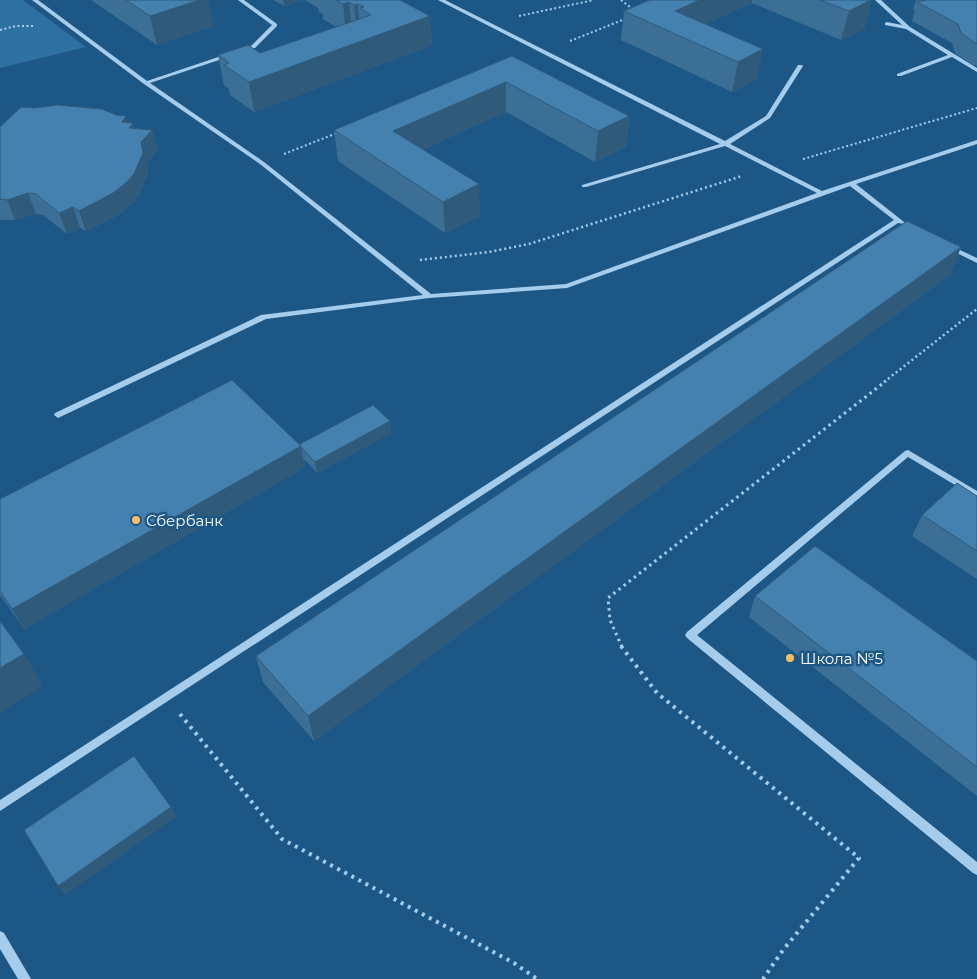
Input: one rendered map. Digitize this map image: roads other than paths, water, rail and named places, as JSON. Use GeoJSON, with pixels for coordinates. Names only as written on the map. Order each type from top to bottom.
{"type":"FeatureCollection","features":[{"type":"Feature","properties":{"kind":"street"},"geometry":{"type":"LineString","coordinates":[[35,0],[146,83],[262,163],[429,296]]}},
{"type":"Feature","properties":{"kind":"street"},"geometry":{"type":"LineString","coordinates":[[146,83],[254,47],[275,25],[241,0]]}},
{"type":"Feature","properties":{"kind":"street"},"geometry":{"type":"LineString","coordinates":[[441,0],[545,51],[822,193]]}},
{"type":"Feature","properties":{"kind":"street"},"geometry":{"type":"LineString","coordinates":[[878,0],[908,28],[977,70]]}},
{"type":"Feature","properties":{"kind":"street"},"geometry":{"type":"LineString","coordinates":[[887,24],[908,28]]}},
{"type":"Feature","properties":{"kind":"street"},"geometry":{"type":"LineString","coordinates":[[584,186],[725,144],[768,117],[800,66]]}},
{"type":"Feature","properties":{"kind":"street"},"geometry":{"type":"LineString","coordinates":[[58,415],[264,317],[429,296],[567,286],[822,193],[977,142]]}},
{"type":"Feature","properties":{"kind":"street"},"geometry":{"type":"LineString","coordinates":[[0,806],[902,223],[851,183]]}},
{"type":"Feature","properties":{"kind":"street"},"geometry":{"type":"LineString","coordinates":[[942,243],[977,261]]}},
{"type":"Feature","properties":{"kind":"street"},"geometry":{"type":"LineString","coordinates":[[977,496],[908,453],[690,635],[977,869]]}},
{"type":"Feature","properties":{"kind":"lane"},"geometry":{"type":"LineString","coordinates":[[899,75],[952,55]]}},
{"type":"Feature","properties":{"kind":"lane"},"geometry":{"type":"LineString","coordinates":[[0,936],[26,979]]}},
{"type":"Feature","properties":{"kind":"place","name":"Сбербанк"},"geometry":{"type":"Point","coordinates":[136,520]}},
{"type":"Feature","properties":{"kind":"place","name":"Школа №5"},"geometry":{"type":"Point","coordinates":[790,658]}}]}
